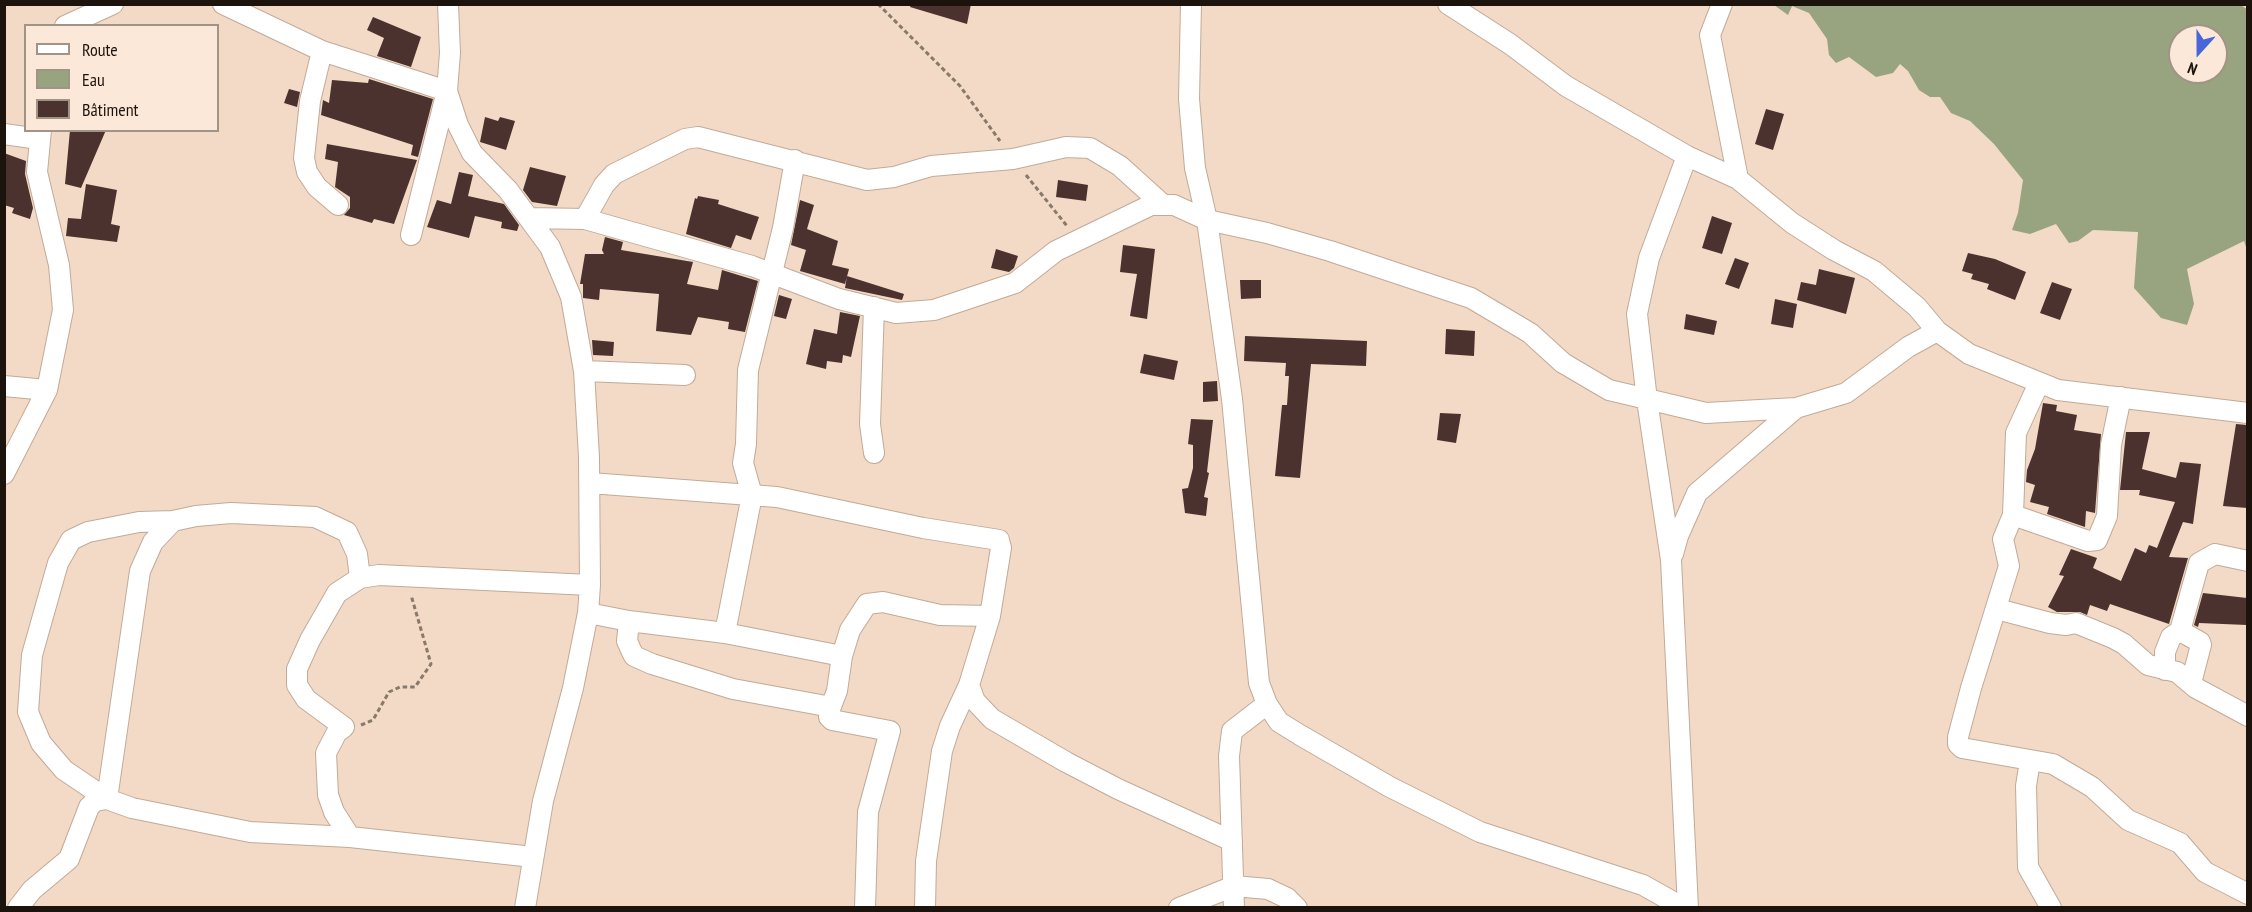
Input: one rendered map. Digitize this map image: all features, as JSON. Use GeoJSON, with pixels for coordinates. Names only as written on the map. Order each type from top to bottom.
{"type":"FeatureCollection","features":[{"type":"Feature","properties":{"kind":"street"},"geometry":{"type":"LineString","coordinates":[[68,24],[113,4]]}},
{"type":"Feature","properties":{"kind":"street"},"geometry":{"type":"LineString","coordinates":[[223,4],[321,51],[447,91]]}},
{"type":"Feature","properties":{"kind":"street"},"geometry":{"type":"LineString","coordinates":[[411,235],[447,91],[450,53],[448,4]]}},
{"type":"Feature","properties":{"kind":"street"},"geometry":{"type":"LineString","coordinates":[[1191,4],[1189,99],[1195,168],[1207,220],[1232,399],[1259,683],[1267,704],[1279,722],[1300,735],[1390,787],[1480,832],[1643,885],[1686,908]]}},
{"type":"Feature","properties":{"kind":"street"},"geometry":{"type":"LineString","coordinates":[[1448,4],[1509,44],[1566,86],[1687,156],[1738,179],[1792,223],[1834,250],[1874,271],[1917,307],[1937,331],[1969,354],[2058,390],[2247,413]]}},
{"type":"Feature","properties":{"kind":"street"},"geometry":{"type":"LineString","coordinates":[[1705,4],[1738,179]]}},
{"type":"Feature","properties":{"kind":"street"},"geometry":{"type":"LineString","coordinates":[[1710,35],[1722,4]]}},
{"type":"Feature","properties":{"kind":"street"},"geometry":{"type":"LineString","coordinates":[[321,51],[310,101],[304,158],[307,172],[317,187],[338,206]]}},
{"type":"Feature","properties":{"kind":"street"},"geometry":{"type":"LineString","coordinates":[[447,91],[458,125],[472,153],[508,190],[550,247],[571,297],[584,371],[590,483],[588,613],[573,688],[549,774],[525,908]]}},
{"type":"Feature","properties":{"kind":"street"},"geometry":{"type":"LineString","coordinates":[[4,135],[40,135],[37,172],[59,265],[63,310],[47,390],[4,474]]}},
{"type":"Feature","properties":{"kind":"street"},"geometry":{"type":"LineString","coordinates":[[585,219],[608,179],[685,139],[698,137],[769,157],[795,160],[867,180],[894,177],[931,166],[1013,159],[1066,147],[1090,148],[1120,165],[1162,204]]}},
{"type":"Feature","properties":{"kind":"street"},"geometry":{"type":"LineString","coordinates":[[1686,908],[1671,560],[1647,400],[1637,314],[1649,258],[1687,156]]}},
{"type":"Feature","properties":{"kind":"street"},"geometry":{"type":"LineString","coordinates":[[725,633],[752,495],[743,462],[746,444],[748,370],[772,273],[795,160]]}},
{"type":"Feature","properties":{"kind":"street"},"geometry":{"type":"LineString","coordinates":[[530,218],[585,219],[684,245],[772,273],[838,299],[896,313],[933,310],[1015,283],[1056,251],[1078,240],[1151,205],[1174,205],[1207,220],[1267,233],[1330,251],[1471,298],[1530,333],[1563,363],[1609,390],[1706,413],[1796,408],[1846,393],[1908,347],[1937,331]]}},
{"type":"Feature","properties":{"kind":"street"},"geometry":{"type":"LineString","coordinates":[[874,308],[870,424],[874,453]]}},
{"type":"Feature","properties":{"kind":"street"},"geometry":{"type":"LineString","coordinates":[[584,371],[685,375]]}},
{"type":"Feature","properties":{"kind":"street"},"geometry":{"type":"LineString","coordinates":[[2039,383],[2016,433],[2013,514],[2003,540],[2010,560],[1997,609],[1971,688],[1958,744],[1962,748],[2053,764],[2092,787],[2128,820],[2180,843],[2205,872],[2247,894]]}},
{"type":"Feature","properties":{"kind":"street"},"geometry":{"type":"LineString","coordinates":[[4,386],[47,390]]}},
{"type":"Feature","properties":{"kind":"street"},"geometry":{"type":"LineString","coordinates":[[2013,514],[2088,541],[2097,540],[2102,533],[2107,516],[2111,445],[2121,397]]}},
{"type":"Feature","properties":{"kind":"street"},"geometry":{"type":"LineString","coordinates":[[1671,560],[1678,536],[1698,493],[1796,408]]}},
{"type":"Feature","properties":{"kind":"street"},"geometry":{"type":"LineString","coordinates":[[590,483],[777,498],[923,528],[999,540],[1001,548],[990,616],[969,685],[950,726],[942,751],[926,861],[925,908]]}},
{"type":"Feature","properties":{"kind":"street"},"geometry":{"type":"LineString","coordinates":[[360,578],[357,554],[347,532],[315,517],[231,513],[196,516],[173,521],[139,522],[88,532],[71,540],[58,563],[32,655],[28,712],[40,743],[64,770],[107,799],[145,811],[250,832],[350,837],[533,857]]}},
{"type":"Feature","properties":{"kind":"street"},"geometry":{"type":"LineString","coordinates":[[107,799],[140,570],[153,542],[173,521]]}},
{"type":"Feature","properties":{"kind":"street"},"geometry":{"type":"LineString","coordinates":[[2165,670],[2165,652],[2171,637],[2180,631],[2199,563],[2215,554],[2247,561]]}},
{"type":"Feature","properties":{"kind":"street"},"geometry":{"type":"LineString","coordinates":[[350,837],[334,812],[328,795],[326,753],[337,732],[344,727],[306,699],[297,685],[297,669],[310,640],[337,593],[360,578],[379,575],[439,576],[590,585]]}},
{"type":"Feature","properties":{"kind":"street"},"geometry":{"type":"LineString","coordinates":[[865,908],[868,812],[890,731],[832,720],[829,717],[850,630],[867,604],[873,601],[912,607],[940,615],[990,616]]}},
{"type":"Feature","properties":{"kind":"street"},"geometry":{"type":"LineString","coordinates":[[1997,609],[2050,623],[2066,625],[2076,623],[2124,644],[2148,665],[2177,672],[2191,683],[2247,716]]}},
{"type":"Feature","properties":{"kind":"street"},"geometry":{"type":"LineString","coordinates":[[588,613],[628,621],[725,633],[842,656]]}},
{"type":"Feature","properties":{"kind":"street"},"geometry":{"type":"LineString","coordinates":[[628,621],[627,641],[634,656],[652,664],[724,686],[830,709]]}},
{"type":"Feature","properties":{"kind":"street"},"geometry":{"type":"LineString","coordinates":[[2180,631],[2200,642],[2201,645],[2191,683]]}},
{"type":"Feature","properties":{"kind":"street"},"geometry":{"type":"LineString","coordinates":[[969,685],[975,701],[992,719],[1118,789],[1232,841]]}},
{"type":"Feature","properties":{"kind":"street"},"geometry":{"type":"LineString","coordinates":[[1234,908],[1229,756],[1232,731],[1267,704]]}},
{"type":"Feature","properties":{"kind":"street"},"geometry":{"type":"LineString","coordinates":[[2030,761],[2026,786],[2028,867],[2051,908]]}},
{"type":"Feature","properties":{"kind":"street"},"geometry":{"type":"LineString","coordinates":[[18,908],[32,890],[69,859],[89,807],[95,801],[107,799]]}},
{"type":"Feature","properties":{"kind":"street"},"geometry":{"type":"LineString","coordinates":[[1179,908],[1234,886],[1268,889],[1287,898],[1297,908]]}},
{"type":"Feature","properties":{"kind":"street"},"geometry":{"type":"LineString","coordinates":[[2247,902],[2247,908]]}},
{"type":"Feature","properties":{"kind":"path"},"geometry":{"type":"LineString","coordinates":[[878,4],[960,86],[1013,159],[1078,240]]}},
{"type":"Feature","properties":{"kind":"path"},"geometry":{"type":"LineString","coordinates":[[344,727],[373,720],[388,692],[400,687],[415,687],[431,664],[412,604],[411,591]]}},
{"type":"Feature","properties":{"kind":"water"},"geometry":{"type":"Polygon","coordinates":[[[1774,5],[2241,5],[2248,10],[2247,250],[2244,241],[2187,269],[2194,304],[2187,325],[2161,318],[2134,288],[2138,232],[2093,230],[2078,241],[2069,243],[2056,224],[2030,234],[2012,230],[2018,213],[2023,180],[1994,144],[1970,121],[1951,113],[1940,97],[1930,97],[1919,90],[1908,71],[1900,64],[1893,73],[1876,77],[1849,57],[1836,63],[1829,55],[1827,39],[1809,13],[1792,6],[1788,15],[1774,5]]]}},
{"type":"Feature","properties":{"kind":"building"},"geometry":{"type":"Polygon","coordinates":[[[911,4],[971,4],[967,24],[910,7],[911,4]]]}},
{"type":"Feature","properties":{"kind":"building"},"geometry":{"type":"Polygon","coordinates":[[[373,17],[421,37],[411,67],[377,56],[384,38],[367,30],[373,17]]]}},
{"type":"Feature","properties":{"kind":"building"},"geometry":{"type":"Polygon","coordinates":[[[369,79],[433,99],[418,157],[411,155],[413,145],[321,115],[323,100],[329,103],[332,80],[368,83],[369,79]]]}},
{"type":"Feature","properties":{"kind":"building"},"geometry":{"type":"Polygon","coordinates":[[[289,89],[300,92],[297,107],[284,103],[289,89]]]}},
{"type":"Feature","properties":{"kind":"building"},"geometry":{"type":"Polygon","coordinates":[[[1766,109],[1784,114],[1773,150],[1755,144],[1766,109]]]}},
{"type":"Feature","properties":{"kind":"building"},"geometry":{"type":"Polygon","coordinates":[[[485,117],[498,121],[500,117],[515,121],[506,150],[480,142],[485,117]]]}},
{"type":"Feature","properties":{"kind":"building"},"geometry":{"type":"Polygon","coordinates":[[[70,132],[105,132],[81,188],[65,184],[70,132]]]}},
{"type":"Feature","properties":{"kind":"building"},"geometry":{"type":"Polygon","coordinates":[[[327,144],[417,160],[394,224],[374,219],[372,223],[344,215],[350,208],[350,197],[335,187],[338,162],[325,159],[327,144]]]}},
{"type":"Feature","properties":{"kind":"building"},"geometry":{"type":"Polygon","coordinates":[[[4,153],[26,161],[25,174],[33,208],[30,219],[12,213],[14,208],[4,205],[4,153]]]}},
{"type":"Feature","properties":{"kind":"building"},"geometry":{"type":"Polygon","coordinates":[[[530,167],[566,176],[557,206],[532,202],[523,190],[530,167]]]}},
{"type":"Feature","properties":{"kind":"building"},"geometry":{"type":"Polygon","coordinates":[[[459,172],[473,175],[468,196],[504,204],[519,225],[517,231],[501,228],[502,222],[475,216],[469,238],[427,227],[437,200],[451,204],[459,172]]]}},
{"type":"Feature","properties":{"kind":"building"},"geometry":{"type":"Polygon","coordinates":[[[1058,180],[1088,185],[1086,201],[1056,197],[1058,180]]]}},
{"type":"Feature","properties":{"kind":"building"},"geometry":{"type":"Polygon","coordinates":[[[86,184],[117,190],[111,224],[120,226],[117,242],[66,236],[68,218],[81,219],[86,184]]]}},
{"type":"Feature","properties":{"kind":"building"},"geometry":{"type":"Polygon","coordinates":[[[698,196],[719,200],[718,204],[759,217],[751,240],[736,235],[731,248],[686,234],[695,198],[697,199],[698,196]]]}},
{"type":"Feature","properties":{"kind":"building"},"geometry":{"type":"Polygon","coordinates":[[[800,200],[814,205],[807,229],[838,241],[832,265],[849,269],[845,284],[800,271],[806,250],[791,245],[800,200]]]}},
{"type":"Feature","properties":{"kind":"building"},"geometry":{"type":"Polygon","coordinates":[[[1712,216],[1732,223],[1722,254],[1702,248],[1712,216]]]}},
{"type":"Feature","properties":{"kind":"building"},"geometry":{"type":"Polygon","coordinates":[[[605,237],[623,242],[621,250],[693,262],[687,284],[718,290],[722,270],[758,281],[745,332],[728,329],[729,322],[698,317],[691,335],[656,331],[659,294],[600,289],[599,300],[583,298],[583,284],[580,284],[585,254],[604,254],[602,250],[605,237]]]}},
{"type":"Feature","properties":{"kind":"building"},"geometry":{"type":"Polygon","coordinates":[[[1123,245],[1155,249],[1147,319],[1130,316],[1137,274],[1120,272],[1123,245]]]}},
{"type":"Feature","properties":{"kind":"building"},"geometry":{"type":"Polygon","coordinates":[[[996,249],[1018,256],[1014,268],[1009,272],[991,268],[996,249]]]}},
{"type":"Feature","properties":{"kind":"building"},"geometry":{"type":"Polygon","coordinates":[[[1968,253],[1995,259],[2026,272],[2015,300],[1987,289],[1989,284],[1971,279],[1973,274],[1962,271],[1968,253]]]}},
{"type":"Feature","properties":{"kind":"building"},"geometry":{"type":"Polygon","coordinates":[[[1735,258],[1749,263],[1739,289],[1725,284],[1735,258]]]}},
{"type":"Feature","properties":{"kind":"building"},"geometry":{"type":"Polygon","coordinates":[[[1819,269],[1855,278],[1846,314],[1797,300],[1801,282],[1816,285],[1819,269]]]}},
{"type":"Feature","properties":{"kind":"building"},"geometry":{"type":"Polygon","coordinates":[[[847,276],[904,294],[902,300],[845,288],[847,276]]]}},
{"type":"Feature","properties":{"kind":"building"},"geometry":{"type":"Polygon","coordinates":[[[1240,280],[1261,280],[1261,298],[1241,299],[1240,280]]]}},
{"type":"Feature","properties":{"kind":"building"},"geometry":{"type":"Polygon","coordinates":[[[2052,282],[2072,289],[2060,320],[2040,313],[2052,282]]]}},
{"type":"Feature","properties":{"kind":"building"},"geometry":{"type":"Polygon","coordinates":[[[779,295],[792,299],[786,319],[774,316],[779,295]]]}},
{"type":"Feature","properties":{"kind":"building"},"geometry":{"type":"Polygon","coordinates":[[[1775,299],[1797,304],[1793,328],[1771,324],[1775,299]]]}},
{"type":"Feature","properties":{"kind":"building"},"geometry":{"type":"Polygon","coordinates":[[[840,312],[860,316],[851,357],[843,355],[842,363],[827,361],[826,369],[806,364],[814,329],[837,334],[840,312]]]}},
{"type":"Feature","properties":{"kind":"building"},"geometry":{"type":"Polygon","coordinates":[[[1686,314],[1717,321],[1714,335],[1684,329],[1686,314]]]}},
{"type":"Feature","properties":{"kind":"building"},"geometry":{"type":"Polygon","coordinates":[[[1446,329],[1475,331],[1474,356],[1445,354],[1446,329]]]}},
{"type":"Feature","properties":{"kind":"building"},"geometry":{"type":"Polygon","coordinates":[[[1245,336],[1367,341],[1366,366],[1311,364],[1300,478],[1275,476],[1282,405],[1287,405],[1289,376],[1285,376],[1286,363],[1244,361],[1245,336]]]}},
{"type":"Feature","properties":{"kind":"building"},"geometry":{"type":"Polygon","coordinates":[[[592,340],[614,342],[613,356],[593,355],[592,340]]]}},
{"type":"Feature","properties":{"kind":"building"},"geometry":{"type":"Polygon","coordinates":[[[1144,354],[1178,361],[1174,380],[1140,373],[1144,354]]]}},
{"type":"Feature","properties":{"kind":"building"},"geometry":{"type":"Polygon","coordinates":[[[1217,381],[1218,401],[1203,402],[1203,382],[1217,381]]]}},
{"type":"Feature","properties":{"kind":"building"},"geometry":{"type":"Polygon","coordinates":[[[2043,403],[2057,405],[2056,411],[2077,415],[2074,430],[2101,434],[2095,513],[2086,511],[2085,527],[2047,514],[2049,507],[2030,502],[2035,485],[2026,482],[2027,470],[2035,449],[2043,403]]]}},
{"type":"Feature","properties":{"kind":"building"},"geometry":{"type":"Polygon","coordinates":[[[1440,413],[1461,414],[1456,443],[1437,440],[1440,413]]]}},
{"type":"Feature","properties":{"kind":"building"},"geometry":{"type":"Polygon","coordinates":[[[1191,419],[1213,420],[1207,472],[1209,473],[1204,497],[1208,498],[1206,516],[1185,513],[1182,489],[1188,488],[1193,468],[1193,445],[1188,444],[1191,419]]]}},
{"type":"Feature","properties":{"kind":"building"},"geometry":{"type":"Polygon","coordinates":[[[2236,424],[2247,425],[2247,508],[2223,506],[2236,424]]]}},
{"type":"Feature","properties":{"kind":"building"},"geometry":{"type":"Polygon","coordinates":[[[2126,432],[2150,432],[2142,469],[2176,478],[2180,462],[2201,464],[2193,524],[2183,522],[2169,557],[2188,558],[2169,624],[2110,604],[2107,611],[2090,605],[2087,615],[2080,612],[2057,612],[2048,607],[2064,576],[2059,575],[2071,549],[2097,558],[2093,568],[2121,581],[2135,548],[2146,553],[2149,545],[2157,548],[2175,502],[2139,495],[2140,490],[2120,490],[2126,432]]]}},
{"type":"Feature","properties":{"kind":"building"},"geometry":{"type":"Polygon","coordinates":[[[2203,593],[2247,598],[2247,625],[2199,623],[2198,627],[2194,625],[2203,593]]]}}]}
